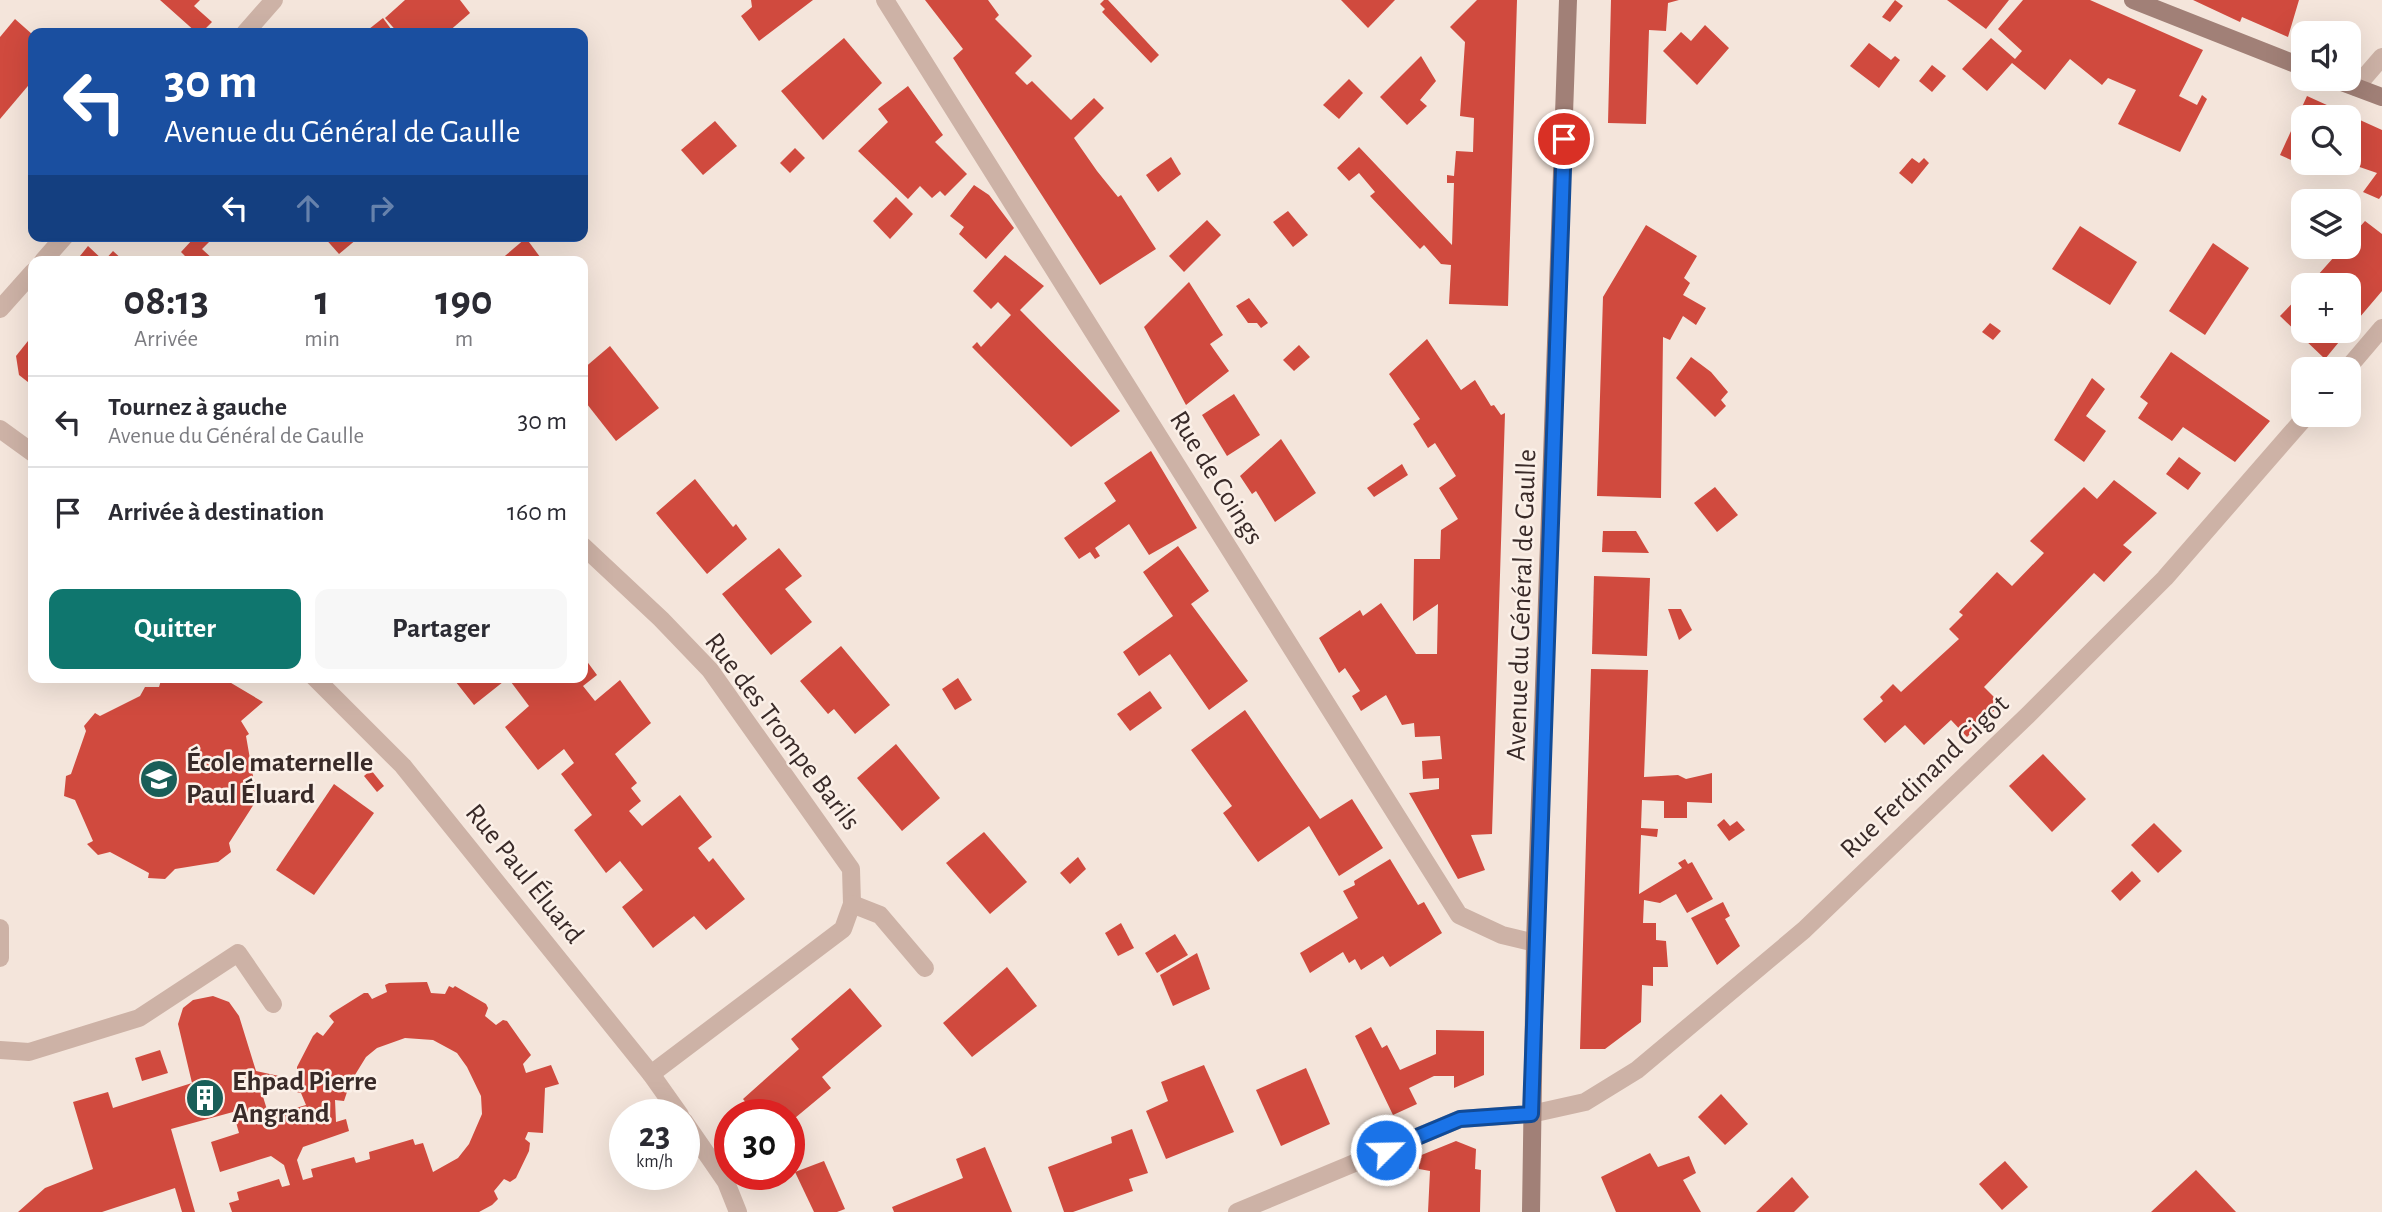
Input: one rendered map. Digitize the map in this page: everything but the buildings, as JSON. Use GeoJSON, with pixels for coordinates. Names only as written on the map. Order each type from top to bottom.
{"type":"FeatureCollection","features":[{"type":"Feature","properties":{"kind":"main road","name":"Avenue du Général de Gaulle"},"geometry":{"type":"LineString","coordinates":[[1531,1212],[1535,943],[1568,0]]}},
{"type":"Feature","properties":{"kind":"main road"},"geometry":{"type":"LineString","coordinates":[[2133,0],[2291,62]]}},
{"type":"Feature","properties":{"kind":"main road"},"geometry":{"type":"LineString","coordinates":[[2361,89],[2382,96]]}},
{"type":"Feature","properties":{"kind":"street"},"geometry":{"type":"LineString","coordinates":[[249,28],[274,0]]}},
{"type":"Feature","properties":{"kind":"street","name":"Rue de Coings"},"geometry":{"type":"LineString","coordinates":[[885,0],[1459,915],[1502,935],[1535,943]]}},
{"type":"Feature","properties":{"kind":"street"},"geometry":{"type":"LineString","coordinates":[[2361,81],[2382,57]]}},
{"type":"Feature","properties":{"kind":"street"},"geometry":{"type":"LineString","coordinates":[[47,256],[60,242]]}},
{"type":"Feature","properties":{"kind":"street"},"geometry":{"type":"LineString","coordinates":[[0,309],[28,278]]}},
{"type":"Feature","properties":{"kind":"street"},"geometry":{"type":"LineString","coordinates":[[2357,357],[2382,328]]}},
{"type":"Feature","properties":{"kind":"street","name":"Rue Ferdinand Gigot"},"geometry":{"type":"LineString","coordinates":[[1237,1212],[1460,1119],[1531,1114],[1585,1102],[1637,1070],[1804,930],[2165,579],[2297,427]]}},
{"type":"Feature","properties":{"kind":"street"},"geometry":{"type":"LineString","coordinates":[[0,429],[28,449]]}},
{"type":"Feature","properties":{"kind":"street","name":"Rue des Trompe Barils"},"geometry":{"type":"LineString","coordinates":[[588,552],[661,619],[709,670],[851,869],[852,904],[843,929],[652,1074]]}},
{"type":"Feature","properties":{"kind":"street","name":"Rue Paul Éluard"},"geometry":{"type":"LineString","coordinates":[[320,683],[403,766],[652,1074],[669,1099]]}},
{"type":"Feature","properties":{"kind":"street"},"geometry":{"type":"LineString","coordinates":[[852,904],[880,915],[925,968]]}},
{"type":"Feature","properties":{"kind":"street"},"geometry":{"type":"LineString","coordinates":[[0,928],[0,958]]}},
{"type":"Feature","properties":{"kind":"street"},"geometry":{"type":"LineString","coordinates":[[0,1050],[29,1052],[139,1018],[238,953],[274,1004]]}},
{"type":"Feature","properties":{"kind":"street"},"geometry":{"type":"LineString","coordinates":[[700,1144],[726,1182],[738,1212]]}},
{"type":"Feature","properties":{"kind":"place","name":"École maternelle Paul Éluard"},"geometry":{"type":"Point","coordinates":[159,779]}},
{"type":"Feature","properties":{"kind":"place","name":"Ehpad Pierre Angrand"},"geometry":{"type":"Point","coordinates":[205,1098]}},
{"type":"Feature","properties":{"kind":"route"},"geometry":{"type":"LineString","coordinates":[[1386,1150],[1460,1119],[1531,1114],[1564,139]]}}]}
